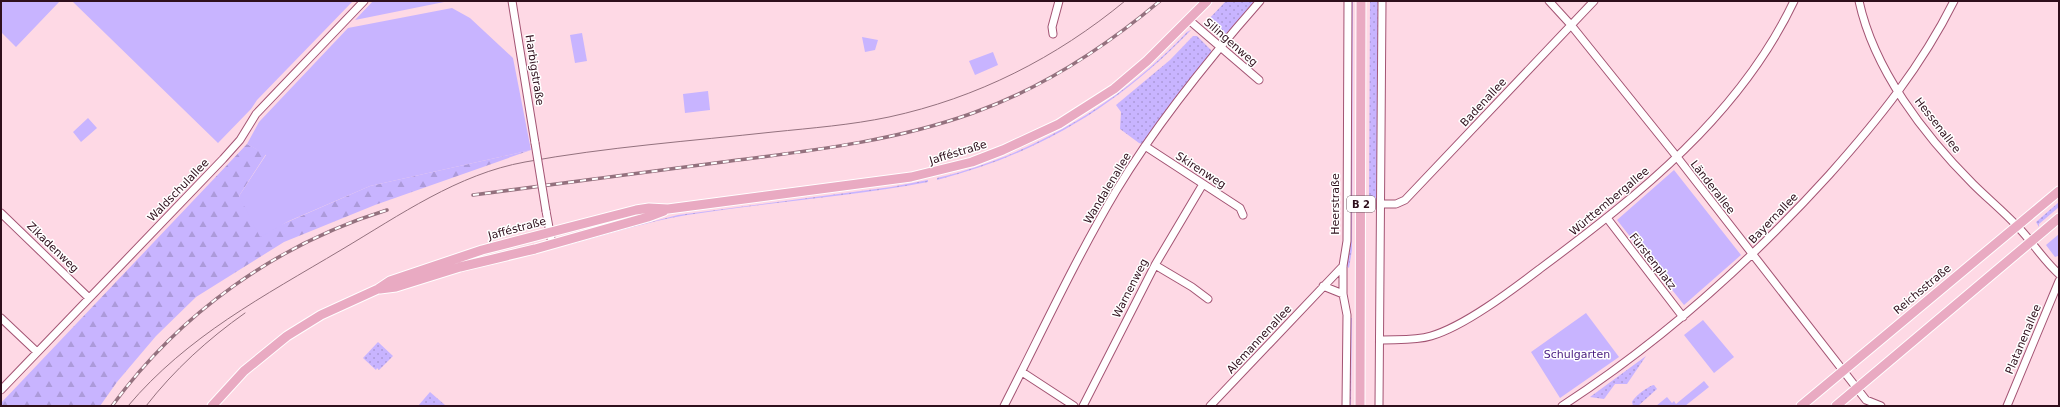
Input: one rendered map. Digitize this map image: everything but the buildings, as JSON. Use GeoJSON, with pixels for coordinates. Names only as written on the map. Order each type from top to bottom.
{"type":"FeatureCollection","features":[{"type":"Feature","properties":{"kind":"main road","name":"Jafféstraße"},"geometry":{"type":"LineString","coordinates":[[212,406],[244,371],[287,336],[321,315],[378,289],[390,281],[434,265],[550,231],[636,210],[649,208],[668,209],[905,178],[931,173],[986,157],[1042,133],[1087,107],[1136,71],[1207,1]]}},
{"type":"Feature","properties":{"kind":"main road","name":"B 2"},"geometry":{"type":"LineString","coordinates":[[1360,406],[1361,1]]}},
{"type":"Feature","properties":{"kind":"main road","name":"Reichsstraße"},"geometry":{"type":"LineString","coordinates":[[1800,406],[2059,191]]}},
{"type":"Feature","properties":{"kind":"main road","name":"Jafféstraße"},"geometry":{"type":"LineString","coordinates":[[378,289],[396,287],[460,267],[552,244],[648,217],[668,209]]}},
{"type":"Feature","properties":{"kind":"main road"},"geometry":{"type":"LineString","coordinates":[[1836,406],[2059,218]]}},
{"type":"Feature","properties":{"kind":"street","name":"Waldschulallee"},"geometry":{"type":"LineString","coordinates":[[1,390],[223,159],[240,140],[256,114],[364,1]]}},
{"type":"Feature","properties":{"kind":"street","name":"Harbigstraße"},"geometry":{"type":"LineString","coordinates":[[512,1],[550,231]]}},
{"type":"Feature","properties":{"kind":"street"},"geometry":{"type":"LineString","coordinates":[[1053,34],[1052,27],[1059,1]]}},
{"type":"Feature","properties":{"kind":"street","name":"Wandalenallee"},"geometry":{"type":"LineString","coordinates":[[1004,406],[1088,240],[1145,146],[1220,47],[1260,1]]}},
{"type":"Feature","properties":{"kind":"street","name":"Heerstraße"},"geometry":{"type":"LineString","coordinates":[[1346,406],[1347,315],[1343,294],[1343,266],[1347,241],[1348,1]]}},
{"type":"Feature","properties":{"kind":"street"},"geometry":{"type":"LineString","coordinates":[[1379,406],[1382,204],[1382,1]]}},
{"type":"Feature","properties":{"kind":"street","name":"Länderallee"},"geometry":{"type":"LineString","coordinates":[[1549,1],[1571,25],[1677,157],[1866,400],[1882,406]]}},
{"type":"Feature","properties":{"kind":"street","name":"Badenallee"},"geometry":{"type":"LineString","coordinates":[[1382,204],[1396,204],[1405,200],[1594,1]]}},
{"type":"Feature","properties":{"kind":"street","name":"Württembergallee"},"geometry":{"type":"LineString","coordinates":[[1380,340],[1421,339],[1439,334],[1454,326],[1521,283],[1607,218],[1677,157],[1708,127],[1752,73],[1766,52],[1794,1]]}},
{"type":"Feature","properties":{"kind":"street","name":"Hessenallee"},"geometry":{"type":"LineString","coordinates":[[1859,1],[1868,33],[1882,65],[1899,92],[1936,144],[1973,184],[2017,225],[2059,274]]}},
{"type":"Feature","properties":{"kind":"street","name":"Bayernallee"},"geometry":{"type":"LineString","coordinates":[[1562,406],[1636,355],[1683,317],[1753,255],[1837,166],[1899,92],[1921,59],[1954,1]]}},
{"type":"Feature","properties":{"kind":"street","name":"Silingenweg"},"geometry":{"type":"LineString","coordinates":[[1189,20],[1259,80]]}},
{"type":"Feature","properties":{"kind":"street","name":"Skirenweg"},"geometry":{"type":"LineString","coordinates":[[1145,146],[1240,208],[1243,215]]}},
{"type":"Feature","properties":{"kind":"street","name":"Warnenweg"},"geometry":{"type":"LineString","coordinates":[[1083,406],[1155,265],[1203,184]]}},
{"type":"Feature","properties":{"kind":"street","name":"Zikadenweg"},"geometry":{"type":"LineString","coordinates":[[1,213],[89,298]]}},
{"type":"Feature","properties":{"kind":"street","name":"Fürstenplatz"},"geometry":{"type":"LineString","coordinates":[[1607,218],[1683,317]]}},
{"type":"Feature","properties":{"kind":"street"},"geometry":{"type":"LineString","coordinates":[[550,231],[552,244]]}},
{"type":"Feature","properties":{"kind":"street"},"geometry":{"type":"LineString","coordinates":[[1155,265],[1192,287],[1208,299]]}},
{"type":"Feature","properties":{"kind":"street","name":"Alemannenallee"},"geometry":{"type":"LineString","coordinates":[[1210,406],[1343,266]]}},
{"type":"Feature","properties":{"kind":"street","name":"Platanenallee"},"geometry":{"type":"LineString","coordinates":[[2007,406],[2059,281]]}},
{"type":"Feature","properties":{"kind":"street"},"geometry":{"type":"LineString","coordinates":[[1323,286],[1343,294]]}},
{"type":"Feature","properties":{"kind":"street"},"geometry":{"type":"LineString","coordinates":[[1,318],[36,352]]}},
{"type":"Feature","properties":{"kind":"street"},"geometry":{"type":"LineString","coordinates":[[1022,372],[1074,406]]}},
{"type":"Feature","properties":{"kind":"green space"},"geometry":{"type":"Polygon","coordinates":[[[1,1],[60,1],[16,47],[1,32],[1,1]]]}},
{"type":"Feature","properties":{"kind":"green space"},"geometry":{"type":"Polygon","coordinates":[[[72,1],[353,1],[257,100],[251,109],[218,143],[72,1]]]}},
{"type":"Feature","properties":{"kind":"green space"},"geometry":{"type":"Polygon","coordinates":[[[373,1],[449,1],[355,20],[373,1]]]}},
{"type":"Feature","properties":{"kind":"green space"},"geometry":{"type":"Polygon","coordinates":[[[1226,1],[1257,1],[1225,37],[1221,39],[1206,26],[1205,23],[1226,1]]]}},
{"type":"Feature","properties":{"kind":"green space"},"geometry":{"type":"Polygon","coordinates":[[[1351,1],[1353,1],[1352,250],[1349,268],[1346,266],[1350,241],[1351,1]]]}},
{"type":"Feature","properties":{"kind":"green space"},"geometry":{"type":"Polygon","coordinates":[[[1370,1],[1379,1],[1377,199],[1369,197],[1370,1]]]}},
{"type":"Feature","properties":{"kind":"green space"},"geometry":{"type":"Polygon","coordinates":[[[452,8],[470,18],[513,58],[531,150],[370,186],[289,221],[260,237],[239,196],[266,155],[247,144],[259,122],[348,28],[452,8]]]}},
{"type":"Feature","properties":{"kind":"green space"},"geometry":{"type":"Polygon","coordinates":[[[1191,30],[1164,57],[1135,81],[1106,104],[1075,123],[1043,141],[1010,156],[937,180],[937,178],[973,168],[1007,155],[1041,140],[1073,123],[1133,82],[1191,30]]]}},
{"type":"Feature","properties":{"kind":"green space"},"geometry":{"type":"Polygon","coordinates":[[[582,33],[587,61],[575,63],[570,35],[582,33]]]}},
{"type":"Feature","properties":{"kind":"green space"},"geometry":{"type":"Polygon","coordinates":[[[1193,36],[1197,36],[1211,50],[1211,53],[1142,144],[1139,143],[1120,129],[1121,112],[1116,105],[1170,60],[1193,36]]]}},
{"type":"Feature","properties":{"kind":"green space"},"geometry":{"type":"Polygon","coordinates":[[[862,37],[878,40],[875,50],[865,52],[862,37]]]}},
{"type":"Feature","properties":{"kind":"green space"},"geometry":{"type":"Polygon","coordinates":[[[993,52],[998,65],[975,75],[969,61],[993,52]]]}},
{"type":"Feature","properties":{"kind":"green space"},"geometry":{"type":"Polygon","coordinates":[[[708,91],[710,110],[685,113],[683,94],[708,91]]]}},
{"type":"Feature","properties":{"kind":"green space"},"geometry":{"type":"Polygon","coordinates":[[[88,118],[97,128],[81,142],[73,132],[88,118]]]}},
{"type":"Feature","properties":{"kind":"green space"},"geometry":{"type":"Polygon","coordinates":[[[247,144],[266,154],[239,196],[276,227],[370,186],[531,150],[375,205],[284,242],[196,297],[156,336],[117,382],[100,406],[1,406],[1,403],[247,144]]]}},
{"type":"Feature","properties":{"kind":"green space"},"geometry":{"type":"Polygon","coordinates":[[[1674,170],[1741,255],[1684,305],[1617,220],[1674,170]]]}},
{"type":"Feature","properties":{"kind":"green space"},"geometry":{"type":"Polygon","coordinates":[[[928,180],[928,182],[868,192],[747,206],[687,215],[642,225],[568,245],[568,243],[678,215],[891,187],[928,180]]]}},
{"type":"Feature","properties":{"kind":"green space"},"geometry":{"type":"Polygon","coordinates":[[[2059,202],[2059,207],[2039,224],[2039,227],[2036,222],[2059,202]]]}},
{"type":"Feature","properties":{"kind":"green space"},"geometry":{"type":"Polygon","coordinates":[[[2059,234],[2058,256],[2055,257],[2046,245],[2059,234]]]}},
{"type":"Feature","properties":{"kind":"green space","name":"Schulgarten"},"geometry":{"type":"Polygon","coordinates":[[[1586,313],[1619,357],[1560,398],[1531,352],[1586,313]]]}},
{"type":"Feature","properties":{"kind":"green space"},"geometry":{"type":"Polygon","coordinates":[[[1349,318],[1352,318],[1351,406],[1349,406],[1349,318]]]}},
{"type":"Feature","properties":{"kind":"green space"},"geometry":{"type":"Polygon","coordinates":[[[1703,320],[1734,357],[1714,373],[1684,335],[1703,320]]]}},
{"type":"Feature","properties":{"kind":"green space"},"geometry":{"type":"Polygon","coordinates":[[[378,342],[393,356],[379,370],[377,368],[376,370],[363,358],[378,342]]]}},
{"type":"Feature","properties":{"kind":"green space"},"geometry":{"type":"Polygon","coordinates":[[[1646,356],[1627,384],[1615,384],[1604,399],[1590,397],[1646,356]]]}},
{"type":"Feature","properties":{"kind":"green space"},"geometry":{"type":"Polygon","coordinates":[[[1704,381],[1709,387],[1685,406],[1656,406],[1667,397],[1672,403],[1674,401],[1676,404],[1704,381]]]}},
{"type":"Feature","properties":{"kind":"green space"},"geometry":{"type":"Polygon","coordinates":[[[1654,385],[1657,389],[1638,406],[1633,406],[1632,402],[1635,397],[1654,385]]]}},
{"type":"Feature","properties":{"kind":"green space"},"geometry":{"type":"Polygon","coordinates":[[[430,392],[445,405],[418,406],[430,392]]]}},
{"type":"Feature","properties":{"kind":"tram line"},"geometry":{"type":"LineString","coordinates":[[128,406],[151,381],[175,359],[201,338],[255,301],[407,210],[430,197],[476,176],[525,162],[587,152],[817,128],[875,120],[922,109],[984,87],[1043,58],[1099,22],[1125,1]]}},
{"type":"Feature","properties":{"kind":"tram line"},"geometry":{"type":"LineString","coordinates":[[146,406],[168,380],[192,356],[218,333],[245,313]]}},
{"type":"Feature","properties":{"kind":"railway"},"geometry":{"type":"LineString","coordinates":[[473,195],[818,149],[881,138],[942,123],[999,103],[1048,79],[1117,35],[1160,1]]}},
{"type":"Feature","properties":{"kind":"railway"},"geometry":{"type":"LineString","coordinates":[[112,406],[139,372],[168,341],[200,312],[234,286],[270,262],[307,242],[346,224],[387,210]]}}]}
